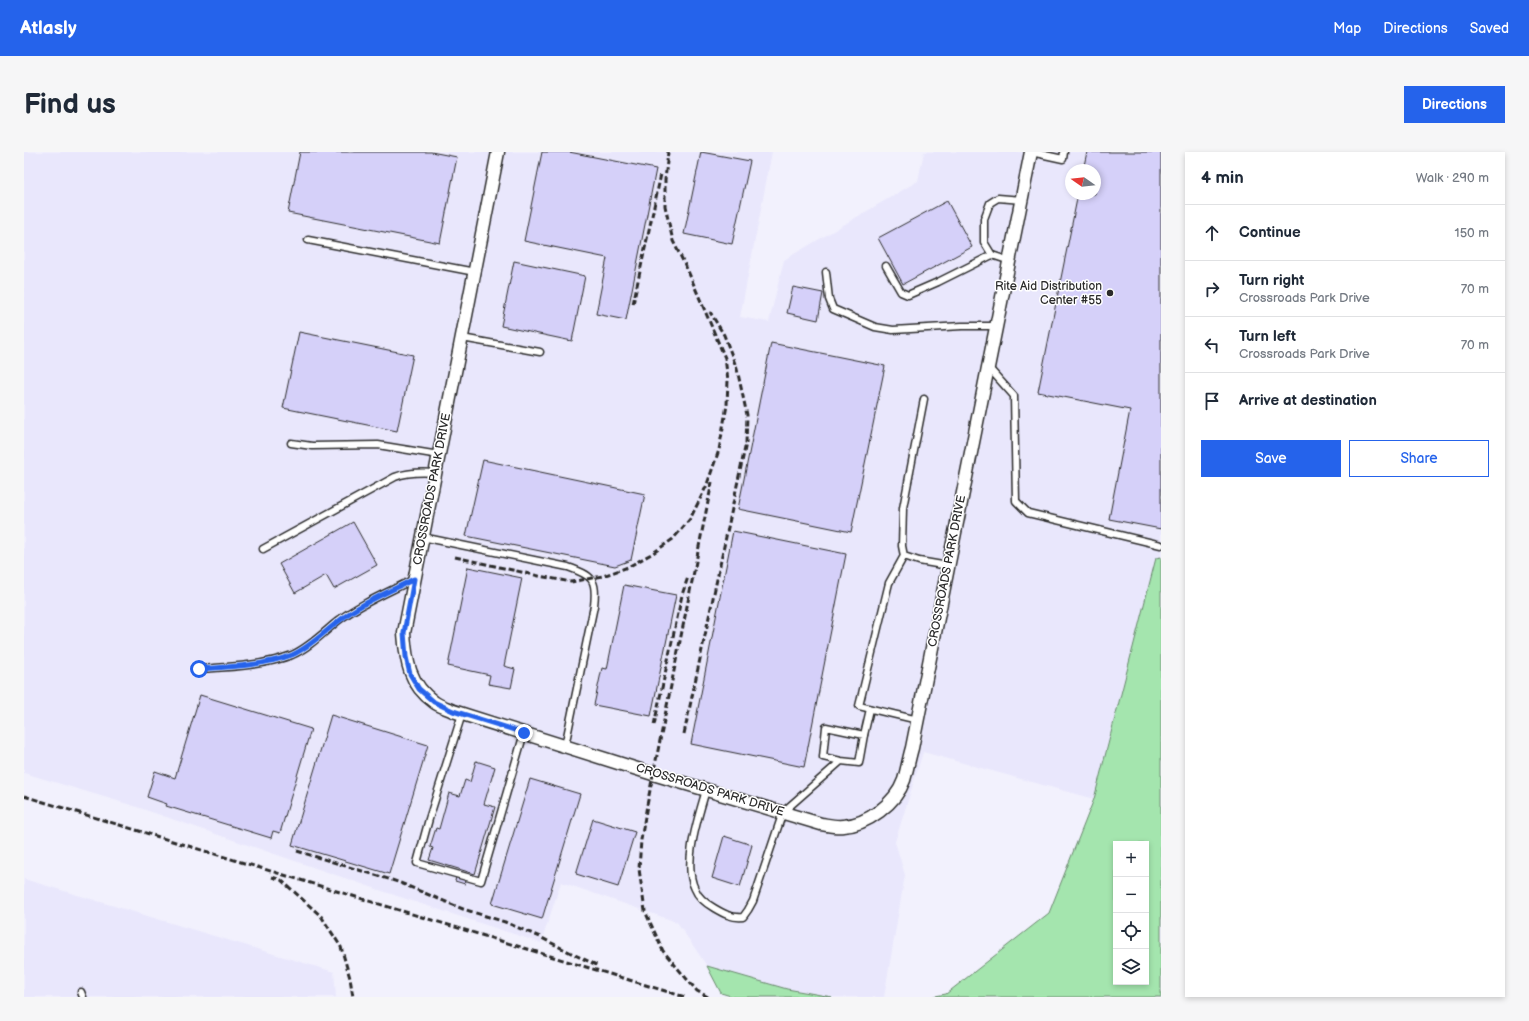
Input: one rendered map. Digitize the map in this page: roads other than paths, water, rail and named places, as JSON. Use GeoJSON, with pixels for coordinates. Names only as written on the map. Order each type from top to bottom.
{"type":"FeatureCollection","features":[{"type":"Feature","properties":{"kind":"street","name":"CROSSROADS PARK DRIVE"},"geometry":{"type":"LineString","coordinates":[[498,152],[404,633],[406,657],[410,674],[419,689],[434,702],[462,714],[821,824],[842,826],[856,824],[880,811],[894,798],[903,781],[918,720],[1031,152]]}},
{"type":"Feature","properties":{"kind":"lane"},"geometry":{"type":"LineString","coordinates":[[1031,152],[1063,159],[1064,152]]}},
{"type":"Feature","properties":{"kind":"lane"},"geometry":{"type":"LineString","coordinates":[[1010,261],[992,255],[984,242],[984,219],[990,203],[998,198],[1022,200]]}},
{"type":"Feature","properties":{"kind":"lane"},"geometry":{"type":"LineString","coordinates":[[308,240],[475,272]]}},
{"type":"Feature","properties":{"kind":"lane"},"geometry":{"type":"LineString","coordinates":[[886,266],[900,292],[908,295],[992,255]]}},
{"type":"Feature","properties":{"kind":"lane"},"geometry":{"type":"LineString","coordinates":[[826,272],[829,299],[834,309],[875,327],[893,330],[962,326],[996,326]]}},
{"type":"Feature","properties":{"kind":"lane"},"geometry":{"type":"LineString","coordinates":[[462,338],[540,352]]}},
{"type":"Feature","properties":{"kind":"lane"},"geometry":{"type":"LineString","coordinates":[[988,367],[1014,396],[1016,500],[1020,505],[1028,513],[1161,545]]}},
{"type":"Feature","properties":{"kind":"lane"},"geometry":{"type":"LineString","coordinates":[[918,720],[859,706],[889,583],[904,556],[902,546],[903,508],[924,399]]}},
{"type":"Feature","properties":{"kind":"lane"},"geometry":{"type":"LineString","coordinates":[[291,443],[312,446],[378,445],[439,455]]}},
{"type":"Feature","properties":{"kind":"lane"},"geometry":{"type":"LineString","coordinates":[[263,549],[395,477],[405,473],[435,473]]}},
{"type":"Feature","properties":{"kind":"lane"},"geometry":{"type":"LineString","coordinates":[[422,537],[568,567],[583,572],[591,578],[594,583],[596,594],[566,746]]}},
{"type":"Feature","properties":{"kind":"lane"},"geometry":{"type":"LineString","coordinates":[[904,556],[920,561],[948,566]]}},
{"type":"Feature","properties":{"kind":"lane"},"geometry":{"type":"LineString","coordinates":[[199,669],[270,662],[294,654],[320,637],[339,620],[376,598],[414,579]]}},
{"type":"Feature","properties":{"kind":"lane"},"geometry":{"type":"LineString","coordinates":[[864,735],[826,727],[823,757],[859,763],[870,709]]}},
{"type":"Feature","properties":{"kind":"lane"},"geometry":{"type":"LineString","coordinates":[[462,714],[428,819],[417,863],[481,881],[524,733]]}},
{"type":"Feature","properties":{"kind":"lane"},"geometry":{"type":"LineString","coordinates":[[706,790],[695,829],[690,872],[695,889],[708,905],[734,917],[743,917],[753,901],[783,812],[841,761]]}},
{"type":"Feature","properties":{"kind":"railway"},"geometry":{"type":"LineString","coordinates":[[455,557],[571,582],[603,576],[628,567],[653,553],[673,539],[690,519],[706,487],[719,450],[727,405],[728,380],[725,358],[688,271],[673,241],[665,206],[665,180],[668,152]]}},
{"type":"Feature","properties":{"kind":"railway"},"geometry":{"type":"LineString","coordinates":[[633,304],[661,174]]}},
{"type":"Feature","properties":{"kind":"railway"},"geometry":{"type":"LineString","coordinates":[[684,734],[746,443],[747,415],[737,369],[724,335],[710,312]]}},
{"type":"Feature","properties":{"kind":"railway"},"geometry":{"type":"LineString","coordinates":[[708,997],[697,991],[663,951],[645,911],[639,869],[641,840],[647,805],[712,482]]}},
{"type":"Feature","properties":{"kind":"railway"},"geometry":{"type":"LineString","coordinates":[[654,725],[682,595],[688,577]]}},
{"type":"Feature","properties":{"kind":"railway"},"geometry":{"type":"LineString","coordinates":[[24,796],[685,997]]}},
{"type":"Feature","properties":{"kind":"railway"},"geometry":{"type":"LineString","coordinates":[[297,851],[398,882],[463,909],[505,922],[540,937],[599,966]]}},
{"type":"Feature","properties":{"kind":"railway"},"geometry":{"type":"LineString","coordinates":[[272,877],[281,880],[321,916],[341,947],[350,978],[353,997]]}},
{"type":"Feature","properties":{"kind":"place","name":"Rite Aid Distribution Center #55"},"geometry":{"type":"Point","coordinates":[1110,293]}}]}
